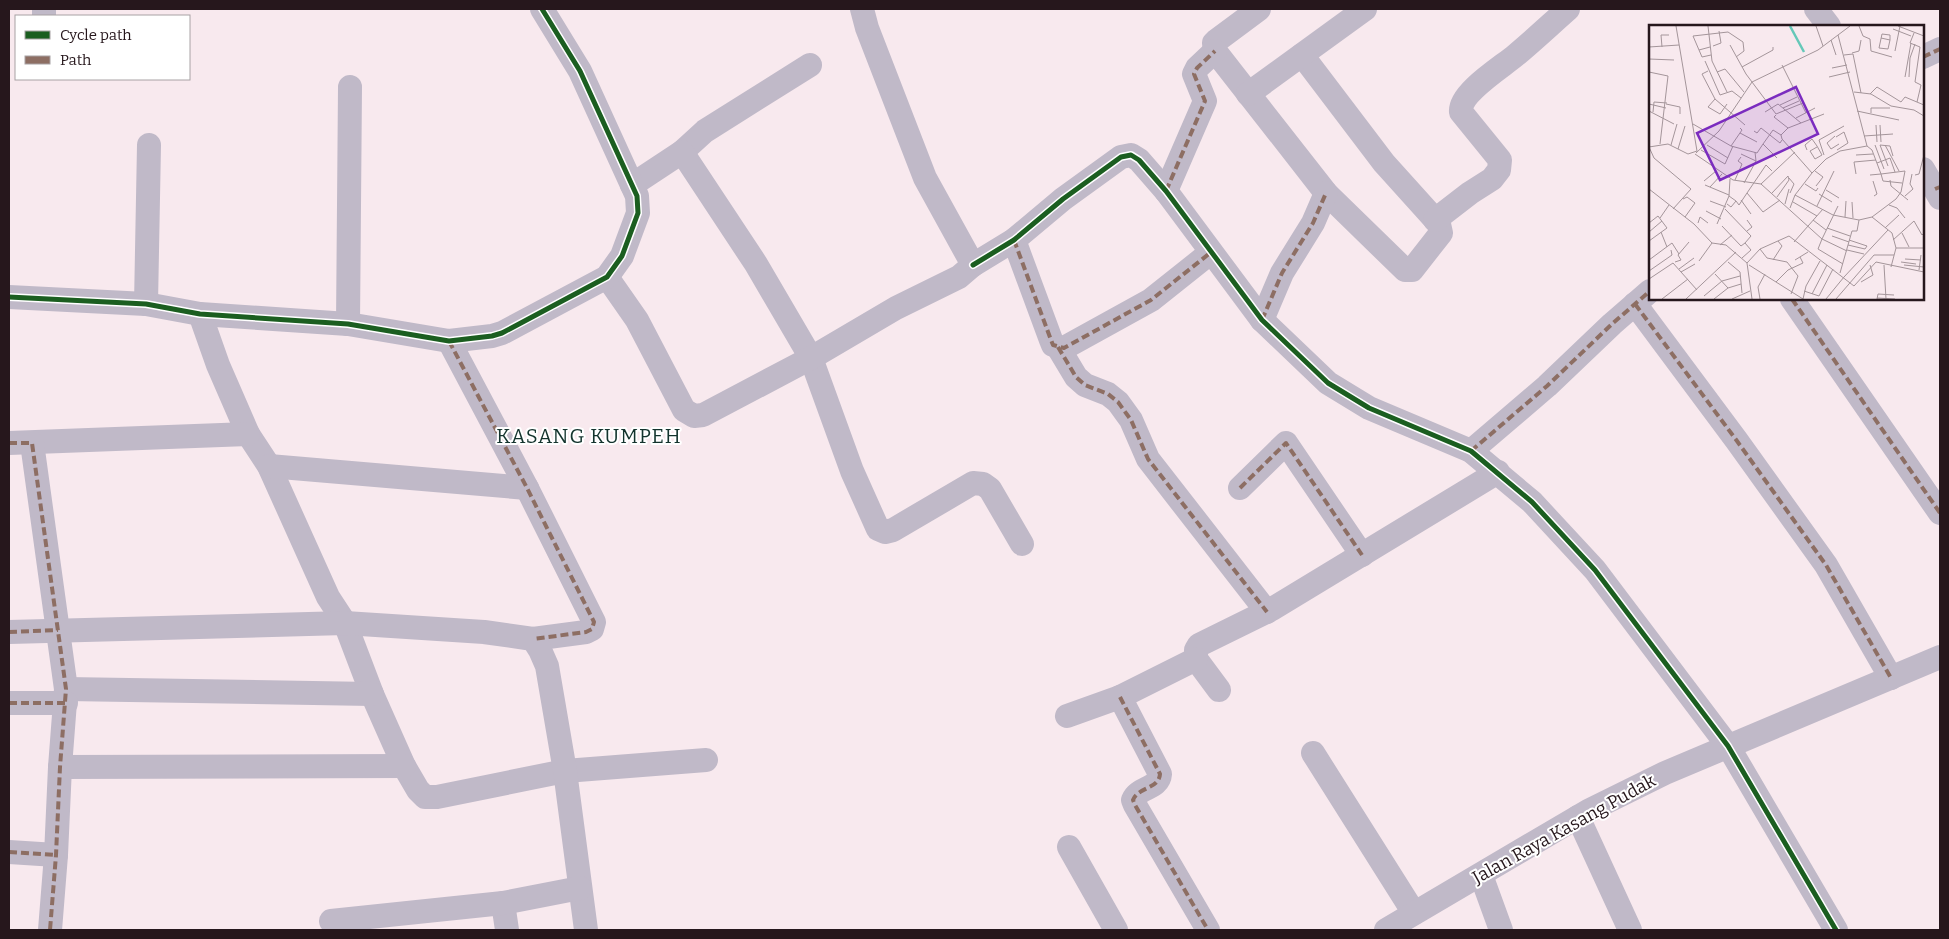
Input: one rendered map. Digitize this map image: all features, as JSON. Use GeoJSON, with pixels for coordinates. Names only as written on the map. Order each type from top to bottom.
{"type":"FeatureCollection","features":[{"type":"Feature","properties":{"kind":"street"},"geometry":{"type":"LineString","coordinates":[[9,297],[90,303],[146,304],[200,314],[348,324],[449,341],[502,333],[607,277],[622,256],[638,213],[637,196],[580,71],[542,9]]}},
{"type":"Feature","properties":{"kind":"street"},"geometry":{"type":"LineString","coordinates":[[862,9],[867,28],[925,178],[972,265]]}},
{"type":"Feature","properties":{"kind":"street"},"geometry":{"type":"LineString","coordinates":[[1259,9],[1216,41],[1215,51],[1326,193],[1405,270],[1412,270],[1441,233],[1439,224],[1384,163],[1302,55]]}},
{"type":"Feature","properties":{"kind":"street"},"geometry":{"type":"LineString","coordinates":[[1248,94],[1364,9]]}},
{"type":"Feature","properties":{"kind":"street"},"geometry":{"type":"LineString","coordinates":[[1435,220],[1492,179],[1499,170],[1500,160],[1461,112],[1461,107],[1465,100],[1492,72],[1514,57],[1568,9]]}},
{"type":"Feature","properties":{"kind":"street"},"geometry":{"type":"LineString","coordinates":[[1816,9],[1828,25]]}},
{"type":"Feature","properties":{"kind":"street"},"geometry":{"type":"LineString","coordinates":[[1924,57],[1940,49]]}},
{"type":"Feature","properties":{"kind":"street"},"geometry":{"type":"LineString","coordinates":[[1166,191],[1205,101],[1194,74],[1197,68],[1215,51]]}},
{"type":"Feature","properties":{"kind":"street"},"geometry":{"type":"LineString","coordinates":[[632,185],[682,152],[705,131],[810,65]]}},
{"type":"Feature","properties":{"kind":"street"},"geometry":{"type":"LineString","coordinates":[[348,324],[350,87]]}},
{"type":"Feature","properties":{"kind":"street"},"geometry":{"type":"LineString","coordinates":[[146,304],[149,145]]}},
{"type":"Feature","properties":{"kind":"street"},"geometry":{"type":"LineString","coordinates":[[682,152],[756,264],[811,358],[852,471],[878,529],[885,532],[893,530],[973,483],[983,484],[990,490],[1022,544]]}},
{"type":"Feature","properties":{"kind":"street"},"geometry":{"type":"LineString","coordinates":[[607,277],[637,320],[684,410],[694,416],[703,415],[811,358],[896,308],[958,276],[972,265],[1014,240],[1063,199],[1121,157],[1131,155],[1139,160],[1166,191],[1262,320],[1328,383],[1369,408],[1471,451],[1532,502],[1596,570],[1728,746],[1836,930]]}},
{"type":"Feature","properties":{"kind":"street"},"geometry":{"type":"LineString","coordinates":[[1924,170],[1938,191]]}},
{"type":"Feature","properties":{"kind":"street"},"geometry":{"type":"LineString","coordinates":[[1262,320],[1282,273],[1313,223],[1326,193]]}},
{"type":"Feature","properties":{"kind":"street"},"geometry":{"type":"LineString","coordinates":[[1014,240],[1054,345],[1058,347],[1076,377],[1085,384],[1108,394],[1118,402],[1131,420],[1148,459],[1266,612]]}},
{"type":"Feature","properties":{"kind":"street"},"geometry":{"type":"LineString","coordinates":[[1058,347],[1064,348],[1151,300],[1210,252]]}},
{"type":"Feature","properties":{"kind":"street"},"geometry":{"type":"LineString","coordinates":[[1471,451],[1547,386],[1642,298],[1737,440],[1826,564],[1891,678]]}},
{"type":"Feature","properties":{"kind":"street"},"geometry":{"type":"LineString","coordinates":[[1793,300],[1940,513]]}},
{"type":"Feature","properties":{"kind":"street"},"geometry":{"type":"LineString","coordinates":[[200,314],[218,365],[248,434],[269,466],[328,596],[345,623],[372,694],[404,766],[418,790],[425,796],[437,797],[565,771],[706,760]]}},
{"type":"Feature","properties":{"kind":"street"},"geometry":{"type":"LineString","coordinates":[[9,632],[345,623],[484,632],[533,639],[586,632],[592,629],[594,622],[527,488],[449,341]]}},
{"type":"Feature","properties":{"kind":"street"},"geometry":{"type":"LineString","coordinates":[[9,444],[248,434]]}},
{"type":"Feature","properties":{"kind":"street"},"geometry":{"type":"LineString","coordinates":[[32,443],[66,696],[50,930]]}},
{"type":"Feature","properties":{"kind":"street"},"geometry":{"type":"LineString","coordinates":[[1240,488],[1286,443],[1362,555]]}},
{"type":"Feature","properties":{"kind":"street"},"geometry":{"type":"LineString","coordinates":[[269,466],[527,488]]}},
{"type":"Feature","properties":{"kind":"street"},"geometry":{"type":"LineString","coordinates":[[1219,690],[1196,659],[1196,650],[1199,645],[1266,612],[1498,472]]}},
{"type":"Feature","properties":{"kind":"street"},"geometry":{"type":"LineString","coordinates":[[533,639],[547,666],[565,771],[586,930]]}},
{"type":"Feature","properties":{"kind":"street","name":"Jalan Raya Kasang Pudak"},"geometry":{"type":"LineString","coordinates":[[1386,930],[1578,817],[1665,773],[1940,657]]}},
{"type":"Feature","properties":{"kind":"street"},"geometry":{"type":"LineString","coordinates":[[1068,716],[1120,697],[1196,659]]}},
{"type":"Feature","properties":{"kind":"street"},"geometry":{"type":"LineString","coordinates":[[9,702],[66,696],[372,694]]}},
{"type":"Feature","properties":{"kind":"street"},"geometry":{"type":"LineString","coordinates":[[1120,697],[1160,774],[1160,779],[1155,784],[1138,792],[1133,800],[1208,930]]}},
{"type":"Feature","properties":{"kind":"street"},"geometry":{"type":"LineString","coordinates":[[1313,753],[1414,913]]}},
{"type":"Feature","properties":{"kind":"street"},"geometry":{"type":"LineString","coordinates":[[60,767],[404,766]]}},
{"type":"Feature","properties":{"kind":"street"},"geometry":{"type":"LineString","coordinates":[[1578,817],[1630,930]]}},
{"type":"Feature","properties":{"kind":"street"},"geometry":{"type":"LineString","coordinates":[[1069,847],[1116,930]]}},
{"type":"Feature","properties":{"kind":"street"},"geometry":{"type":"LineString","coordinates":[[9,852],[56,855]]}},
{"type":"Feature","properties":{"kind":"street"},"geometry":{"type":"LineString","coordinates":[[1481,875],[1502,930]]}},
{"type":"Feature","properties":{"kind":"street"},"geometry":{"type":"LineString","coordinates":[[332,921],[503,903],[580,888]]}},
{"type":"Feature","properties":{"kind":"street"},"geometry":{"type":"LineString","coordinates":[[503,903],[508,930]]}},
{"type":"Feature","properties":{"kind":"marked path"},"geometry":{"type":"LineString","coordinates":[[1924,57],[1940,49]]}},
{"type":"Feature","properties":{"kind":"marked path"},"geometry":{"type":"LineString","coordinates":[[1166,191],[1205,101],[1194,74],[1197,68],[1215,51]]}},
{"type":"Feature","properties":{"kind":"marked path"},"geometry":{"type":"LineString","coordinates":[[1935,189],[1940,187]]}},
{"type":"Feature","properties":{"kind":"marked path"},"geometry":{"type":"LineString","coordinates":[[1262,320],[1282,273],[1313,223],[1326,193]]}},
{"type":"Feature","properties":{"kind":"marked path"},"geometry":{"type":"LineString","coordinates":[[1014,240],[1053,345],[1064,348],[1151,300],[1210,253]]}},
{"type":"Feature","properties":{"kind":"marked path"},"geometry":{"type":"LineString","coordinates":[[1471,451],[1547,386],[1649,292]]}},
{"type":"Feature","properties":{"kind":"marked path"},"geometry":{"type":"LineString","coordinates":[[1793,300],[1940,513]]}},
{"type":"Feature","properties":{"kind":"marked path"},"geometry":{"type":"LineString","coordinates":[[1635,304],[1826,565],[1891,678]]}},
{"type":"Feature","properties":{"kind":"marked path"},"geometry":{"type":"LineString","coordinates":[[449,341],[527,488],[594,622],[592,629],[586,632],[533,639]]}},
{"type":"Feature","properties":{"kind":"marked path"},"geometry":{"type":"LineString","coordinates":[[1058,347],[1076,377],[1085,385],[1108,394],[1118,402],[1131,420],[1148,459],[1267,612]]}},
{"type":"Feature","properties":{"kind":"marked path"},"geometry":{"type":"LineString","coordinates":[[9,443],[32,443],[66,689],[50,930]]}},
{"type":"Feature","properties":{"kind":"marked path"},"geometry":{"type":"LineString","coordinates":[[1240,488],[1286,443],[1362,555]]}},
{"type":"Feature","properties":{"kind":"marked path"},"geometry":{"type":"LineString","coordinates":[[9,632],[58,630]]}},
{"type":"Feature","properties":{"kind":"marked path"},"geometry":{"type":"LineString","coordinates":[[1120,697],[1160,774],[1156,783],[1139,793],[1133,800],[1208,930]]}},
{"type":"Feature","properties":{"kind":"marked path"},"geometry":{"type":"LineString","coordinates":[[9,703],[66,703]]}},
{"type":"Feature","properties":{"kind":"marked path"},"geometry":{"type":"LineString","coordinates":[[9,852],[56,855]]}},
{"type":"Feature","properties":{"kind":"cycle path"},"geometry":{"type":"LineString","coordinates":[[9,297],[146,304],[200,314],[348,324],[449,341],[502,333],[607,277],[622,256],[638,213],[637,196],[580,71],[542,9]]}},
{"type":"Feature","properties":{"kind":"cycle path"},"geometry":{"type":"LineString","coordinates":[[973,265],[1014,240],[1063,199],[1121,157],[1131,155],[1139,160],[1166,191],[1262,320],[1328,383],[1369,408],[1471,451],[1532,502],[1595,570],[1728,746],[1836,930]]}},
{"type":"Feature","properties":{"kind":"district","name":"KASANG KUMPEH"},"geometry":{"type":"Point","coordinates":[589,436]}}]}
